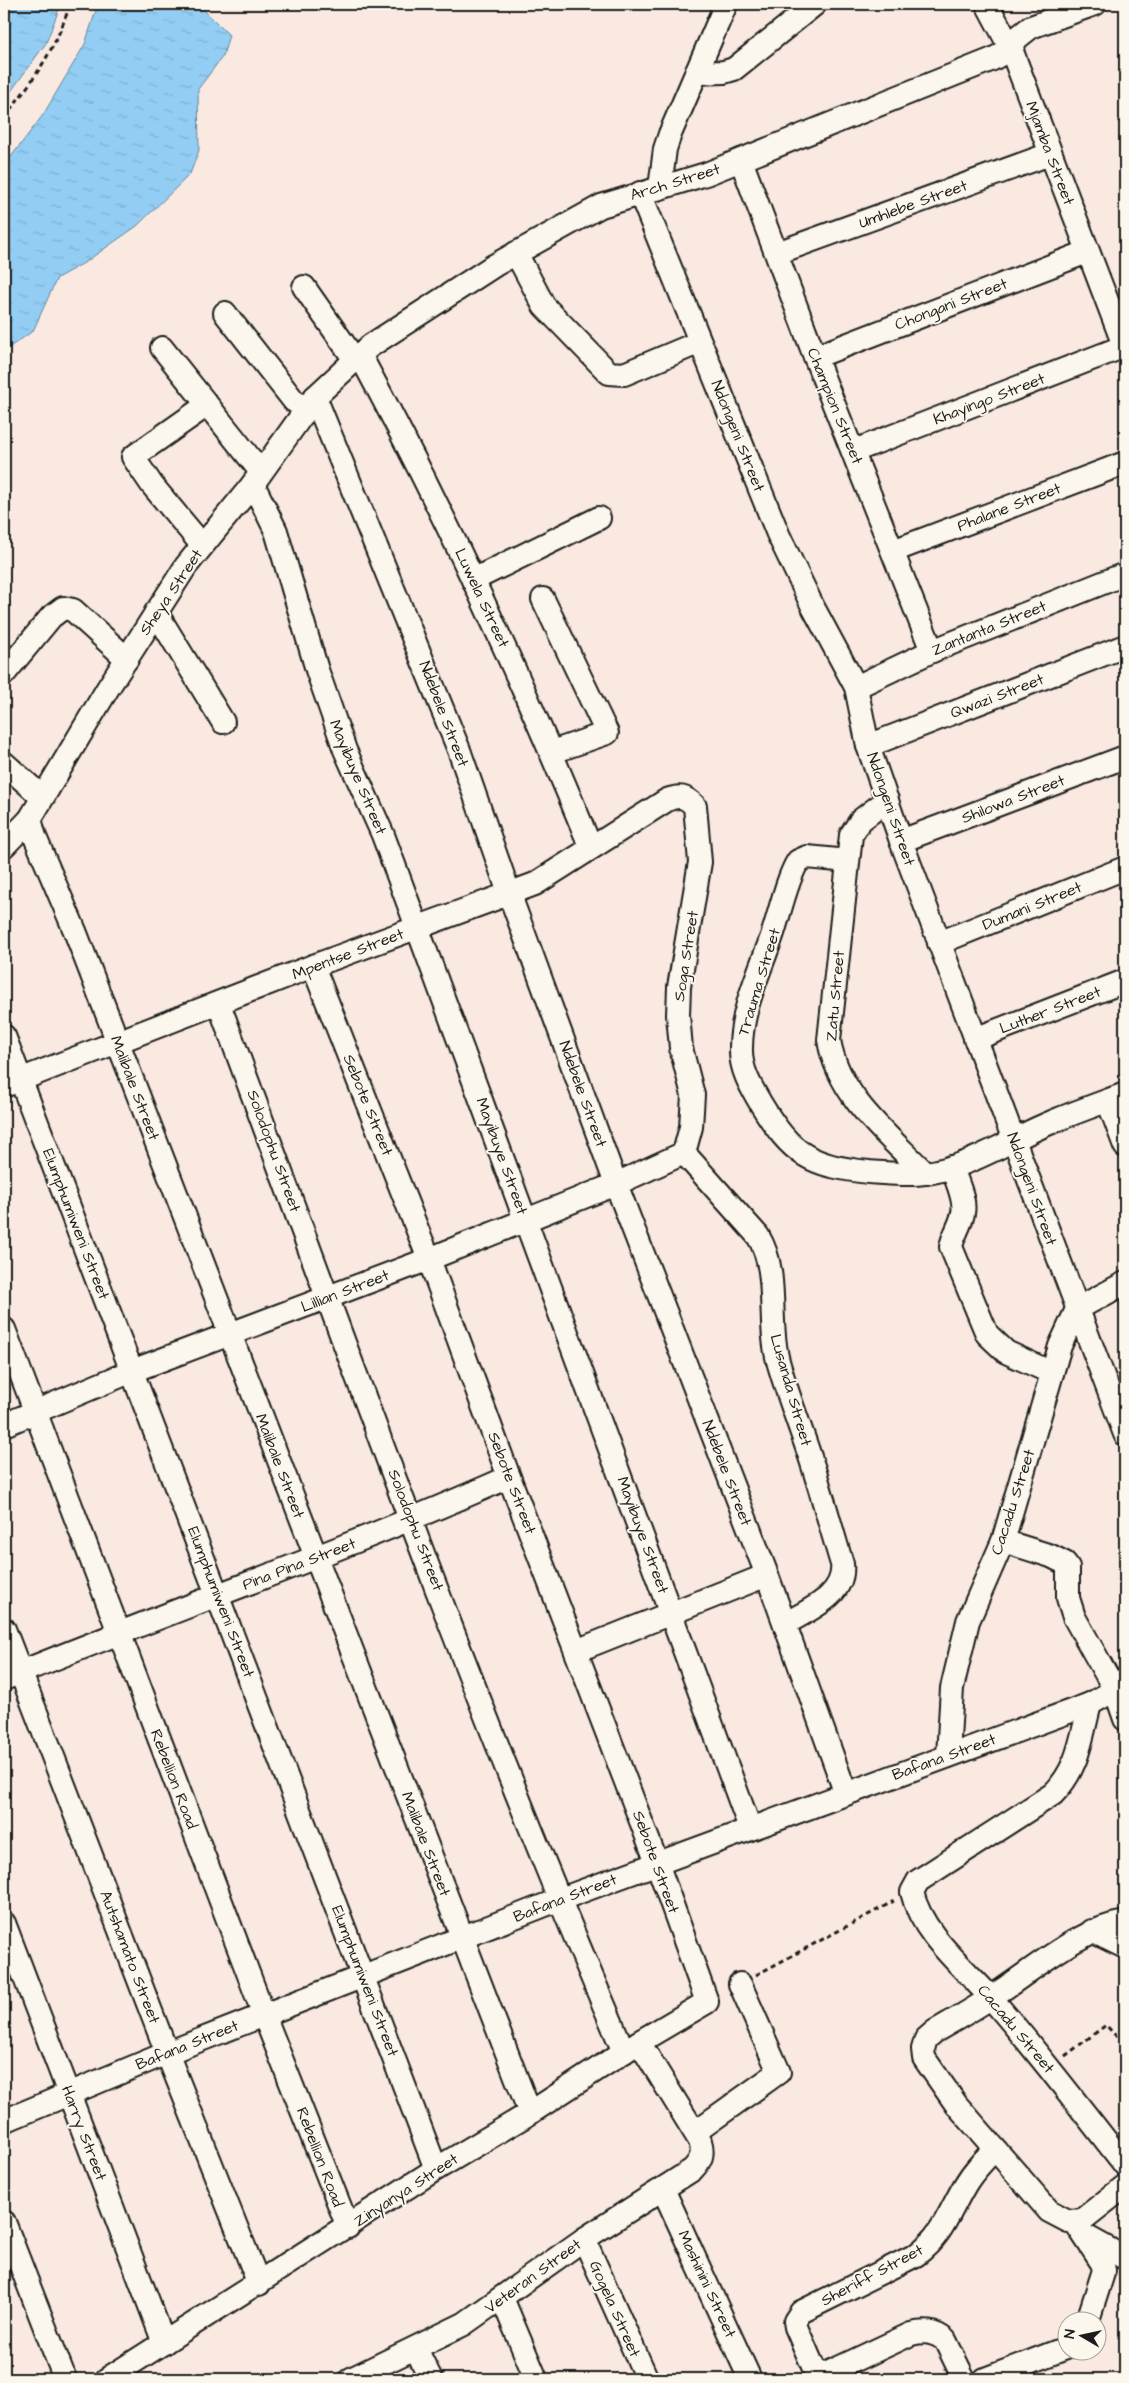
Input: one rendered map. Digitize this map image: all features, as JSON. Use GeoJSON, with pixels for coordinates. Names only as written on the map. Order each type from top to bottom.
{"type":"FeatureCollection","features":[{"type":"Feature","properties":{"kind":"street"},"geometry":{"type":"LineString","coordinates":[[650,190],[696,73],[726,4]]}},
{"type":"Feature","properties":{"kind":"street"},"geometry":{"type":"LineString","coordinates":[[696,73],[724,72],[734,69],[815,4]]}},
{"type":"Feature","properties":{"kind":"street","name":"Mjamba Street"},"geometry":{"type":"LineString","coordinates":[[987,4],[1011,49],[1087,252],[1125,347]]}},
{"type":"Feature","properties":{"kind":"street"},"geometry":{"type":"LineString","coordinates":[[1011,49],[1023,32],[1031,27],[1094,4]]}},
{"type":"Feature","properties":{"kind":"street","name":"Arch Street"},"geometry":{"type":"LineString","coordinates":[[357,357],[379,340],[466,283],[594,209],[650,190],[700,177],[993,59],[1011,49]]}},
{"type":"Feature","properties":{"kind":"street","name":"Umhlebe Street"},"geometry":{"type":"LineString","coordinates":[[777,253],[1050,154]]}},
{"type":"Feature","properties":{"kind":"street","name":"Champion Street"},"geometry":{"type":"LineString","coordinates":[[741,160],[815,357],[932,651]]}},
{"type":"Feature","properties":{"kind":"street","name":"Ndongeni Street"},"geometry":{"type":"LineString","coordinates":[[650,190],[700,342],[778,534],[813,607],[856,687],[868,746],[901,841],[1076,1309],[1125,1434]]}},
{"type":"Feature","properties":{"kind":"street","name":"Chongani Street"},"geometry":{"type":"LineString","coordinates":[[815,357],[1087,252]]}},
{"type":"Feature","properties":{"kind":"street"},"geometry":{"type":"LineString","coordinates":[[516,253],[544,306],[609,373],[624,374],[700,342]]}},
{"type":"Feature","properties":{"kind":"street","name":"Luwela Street"},"geometry":{"type":"LineString","coordinates":[[304,287],[357,357],[411,449],[552,752],[591,848]]}},
{"type":"Feature","properties":{"kind":"street"},"geometry":{"type":"LineString","coordinates":[[225,313],[294,400],[311,403]]}},
{"type":"Feature","properties":{"kind":"street","name":"Khayingo Street"},"geometry":{"type":"LineString","coordinates":[[854,452],[1125,347]]}},
{"type":"Feature","properties":{"kind":"street","name":"Mayibuye Street"},"geometry":{"type":"LineString","coordinates":[[162,348],[207,404],[257,478],[276,531],[317,670],[345,750],[383,835],[750,1828]]}},
{"type":"Feature","properties":{"kind":"street","name":"Sheya Street"},"geometry":{"type":"LineString","coordinates":[[4,846],[30,819],[127,658],[186,566],[257,478],[311,403],[357,357]]}},
{"type":"Feature","properties":{"kind":"street","name":"Ndebele Street"},"geometry":{"type":"LineString","coordinates":[[311,403],[459,750],[509,893],[616,1184],[767,1575],[846,1794]]}},
{"type":"Feature","properties":{"kind":"street"},"geometry":{"type":"LineString","coordinates":[[202,545],[152,485],[133,457],[207,404]]}},
{"type":"Feature","properties":{"kind":"street","name":"Phalane Street"},"geometry":{"type":"LineString","coordinates":[[893,551],[1125,463]]}},
{"type":"Feature","properties":{"kind":"street"},"geometry":{"type":"LineString","coordinates":[[473,580],[599,518]]}},
{"type":"Feature","properties":{"kind":"street","name":"Zantanta Street"},"geometry":{"type":"LineString","coordinates":[[856,687],[932,651],[1125,574]]}},
{"type":"Feature","properties":{"kind":"street"},"geometry":{"type":"LineString","coordinates":[[543,599],[607,733],[552,752]]}},
{"type":"Feature","properties":{"kind":"street"},"geometry":{"type":"LineString","coordinates":[[4,674],[51,617],[62,608],[73,610],[127,658]]}},
{"type":"Feature","properties":{"kind":"street"},"geometry":{"type":"LineString","coordinates":[[156,612],[223,722]]}},
{"type":"Feature","properties":{"kind":"street","name":"Qwazi Street"},"geometry":{"type":"LineString","coordinates":[[868,746],[1125,646]]}},
{"type":"Feature","properties":{"kind":"street","name":"Shilowa Street"},"geometry":{"type":"LineString","coordinates":[[901,841],[1125,757]]}},
{"type":"Feature","properties":{"kind":"street"},"geometry":{"type":"LineString","coordinates":[[4,763],[42,797]]}},
{"type":"Feature","properties":{"kind":"street","name":"Mpentse Street"},"geometry":{"type":"LineString","coordinates":[[12,1082],[543,880],[667,800],[678,796]]}},
{"type":"Feature","properties":{"kind":"street","name":"Soga Street"},"geometry":{"type":"LineString","coordinates":[[678,796],[687,798],[695,806],[700,862],[679,987],[678,1015],[681,1048],[693,1095],[691,1127],[684,1153]]}},
{"type":"Feature","properties":{"kind":"street","name":"Zatu Street"},"geometry":{"type":"LineString","coordinates":[[887,800],[856,826],[852,835],[829,1040],[838,1072],[861,1106],[926,1173]]}},
{"type":"Feature","properties":{"kind":"street","name":"Malibale Street"},"geometry":{"type":"LineString","coordinates":[[30,819],[118,1042],[530,2113]]}},
{"type":"Feature","properties":{"kind":"street","name":"Trauma Street"},"geometry":{"type":"LineString","coordinates":[[848,861],[807,857],[798,861],[745,1018],[740,1050],[749,1084],[776,1129],[804,1155],[818,1163],[837,1168],[896,1174],[926,1173],[952,1167],[1000,1148],[1014,1140],[1116,1097]]}},
{"type":"Feature","properties":{"kind":"street","name":"Dumani Street"},"geometry":{"type":"LineString","coordinates":[[940,943],[1125,868]]}},
{"type":"Feature","properties":{"kind":"street","name":"Sebote Street"},"geometry":{"type":"LineString","coordinates":[[313,966],[429,1259],[509,1477],[657,1863],[707,2002]]}},
{"type":"Feature","properties":{"kind":"street","name":"Luther Street"},"geometry":{"type":"LineString","coordinates":[[976,1039],[1125,981]]}},
{"type":"Feature","properties":{"kind":"street","name":"Solodophu Street"},"geometry":{"type":"LineString","coordinates":[[219,1004],[412,1521],[558,1900],[631,2047],[695,2132],[700,2141],[702,2154]]}},
{"type":"Feature","properties":{"kind":"street","name":"Elumphumiweni Street"},"geometry":{"type":"LineString","coordinates":[[4,1036],[12,1082],[132,1371],[436,2169]]}},
{"type":"Feature","properties":{"kind":"street"},"geometry":{"type":"LineString","coordinates":[[1116,1097],[1125,1146]]}},
{"type":"Feature","properties":{"kind":"street","name":"Lillian Street"},"geometry":{"type":"LineString","coordinates":[[4,1424],[132,1371],[429,1259],[616,1184],[684,1153]]}},
{"type":"Feature","properties":{"kind":"street","name":"Lusanda Street"},"geometry":{"type":"LineString","coordinates":[[684,1153],[758,1236],[766,1248],[771,1269],[773,1335],[778,1361],[813,1466],[842,1564],[843,1578],[836,1591],[785,1624]]}},
{"type":"Feature","properties":{"kind":"street"},"geometry":{"type":"LineString","coordinates":[[952,1167],[964,1212],[952,1239],[951,1247],[987,1334],[1006,1352],[1052,1373]]}},
{"type":"Feature","properties":{"kind":"street"},"geometry":{"type":"LineString","coordinates":[[1076,1309],[1125,1284]]}},
{"type":"Feature","properties":{"kind":"street","name":"Cacadu Street"},"geometry":{"type":"LineString","coordinates":[[948,1756],[952,1688],[968,1621],[1003,1541],[1052,1373],[1076,1309]]}},
{"type":"Feature","properties":{"kind":"street","name":"Rebellion Road"},"geometry":{"type":"LineString","coordinates":[[4,1329],[264,2015],[348,2227]]}},
{"type":"Feature","properties":{"kind":"street","name":"Pina Pina Street"},"geometry":{"type":"LineString","coordinates":[[12,1676],[118,1632],[218,1596],[412,1521],[509,1477]]}},
{"type":"Feature","properties":{"kind":"street"},"geometry":{"type":"LineString","coordinates":[[1003,1541],[1051,1556],[1065,1563],[1068,1567],[1068,1598],[1074,1617],[1120,1684],[1125,1719]]}},
{"type":"Feature","properties":{"kind":"street"},"geometry":{"type":"LineString","coordinates":[[576,1651],[767,1575]]}},
{"type":"Feature","properties":{"kind":"street","name":"Autshamato Street"},"geometry":{"type":"LineString","coordinates":[[4,1629],[12,1676],[167,2053],[259,2284]]}},
{"type":"Feature","properties":{"kind":"street","name":"Bafana Street"},"geometry":{"type":"LineString","coordinates":[[4,2121],[167,2053],[558,1900],[1090,1704],[1120,1684]]}},
{"type":"Feature","properties":{"kind":"street"},"geometry":{"type":"LineString","coordinates":[[912,1892],[918,1881],[1053,1794],[1063,1784],[1074,1766],[1090,1704]]}},
{"type":"Feature","properties":{"kind":"street","name":"Cacadu Street"},"geometry":{"type":"LineString","coordinates":[[912,1892],[919,1911],[938,1940],[991,1998],[1125,2164]]}},
{"type":"Feature","properties":{"kind":"street"},"geometry":{"type":"LineString","coordinates":[[1125,1922],[1106,1925],[1092,1931],[991,1998],[934,2032],[926,2039],[923,2049],[924,2058],[951,2097],[1049,2211],[1125,2258]]}},
{"type":"Feature","properties":{"kind":"street","name":"Harry Street"},"geometry":{"type":"LineString","coordinates":[[4,1923],[164,2343]]}},
{"type":"Feature","properties":{"kind":"street"},"geometry":{"type":"LineString","coordinates":[[1092,1931],[1125,1947]]}},
{"type":"Feature","properties":{"kind":"street"},"geometry":{"type":"LineString","coordinates":[[695,2132],[780,2072],[740,1984]]}},
{"type":"Feature","properties":{"kind":"street","name":"Zinyanya Street"},"geometry":{"type":"LineString","coordinates":[[107,2379],[259,2284],[436,2169],[530,2113],[631,2047],[707,2002]]}},
{"type":"Feature","properties":{"kind":"street","name":"Sheriff Street"},"geometry":{"type":"LineString","coordinates":[[816,2379],[796,2327],[798,2316],[801,2312],[909,2259],[928,2246],[939,2234],[965,2184],[995,2149]]}},
{"type":"Feature","properties":{"kind":"street","name":"Veteran Street"},"geometry":{"type":"LineString","coordinates":[[351,2379],[464,2324],[584,2239],[692,2170],[701,2159],[702,2154]]}},
{"type":"Feature","properties":{"kind":"street"},"geometry":{"type":"LineString","coordinates":[[1079,2229],[1082,2220],[1125,2186]]}},
{"type":"Feature","properties":{"kind":"street","name":"Mashinini Street"},"geometry":{"type":"LineString","coordinates":[[663,2189],[750,2379]]}},
{"type":"Feature","properties":{"kind":"street"},"geometry":{"type":"LineString","coordinates":[[4,2222],[65,2379]]}},
{"type":"Feature","properties":{"kind":"street"},"geometry":{"type":"LineString","coordinates":[[1079,2229],[1102,2263],[1104,2270],[1091,2310]]}},
{"type":"Feature","properties":{"kind":"street","name":"Gogela Street"},"geometry":{"type":"LineString","coordinates":[[584,2239],[647,2379]]}},
{"type":"Feature","properties":{"kind":"street"},"geometry":{"type":"LineString","coordinates":[[502,2298],[536,2379]]}},
{"type":"Feature","properties":{"kind":"street"},"geometry":{"type":"LineString","coordinates":[[816,2379],[911,2334],[924,2332],[939,2335],[951,2348],[964,2379]]}},
{"type":"Feature","properties":{"kind":"street"},"geometry":{"type":"LineString","coordinates":[[416,2349],[431,2379]]}},
{"type":"Feature","properties":{"kind":"street"},"geometry":{"type":"LineString","coordinates":[[985,2379],[1056,2352]]}},
{"type":"Feature","properties":{"kind":"path"},"geometry":{"type":"LineString","coordinates":[[4,117],[32,82],[49,54],[70,4]]}},
{"type":"Feature","properties":{"kind":"path"},"geometry":{"type":"LineString","coordinates":[[740,1984],[912,1892]]}},
{"type":"Feature","properties":{"kind":"path"},"geometry":{"type":"LineString","coordinates":[[1048,2069],[1106,2025],[1125,2046]]}},
{"type":"Feature","properties":{"kind":"water"},"geometry":{"type":"Polygon","coordinates":[[[4,4],[61,4],[46,43],[4,101],[4,4]]]}},
{"type":"Feature","properties":{"kind":"water"},"geometry":{"type":"Polygon","coordinates":[[[98,4],[203,4],[205,11],[229,35],[223,56],[198,89],[199,150],[190,174],[137,226],[84,263],[57,278],[33,331],[4,351],[4,166],[43,115],[85,44],[98,4]]]}}]}
